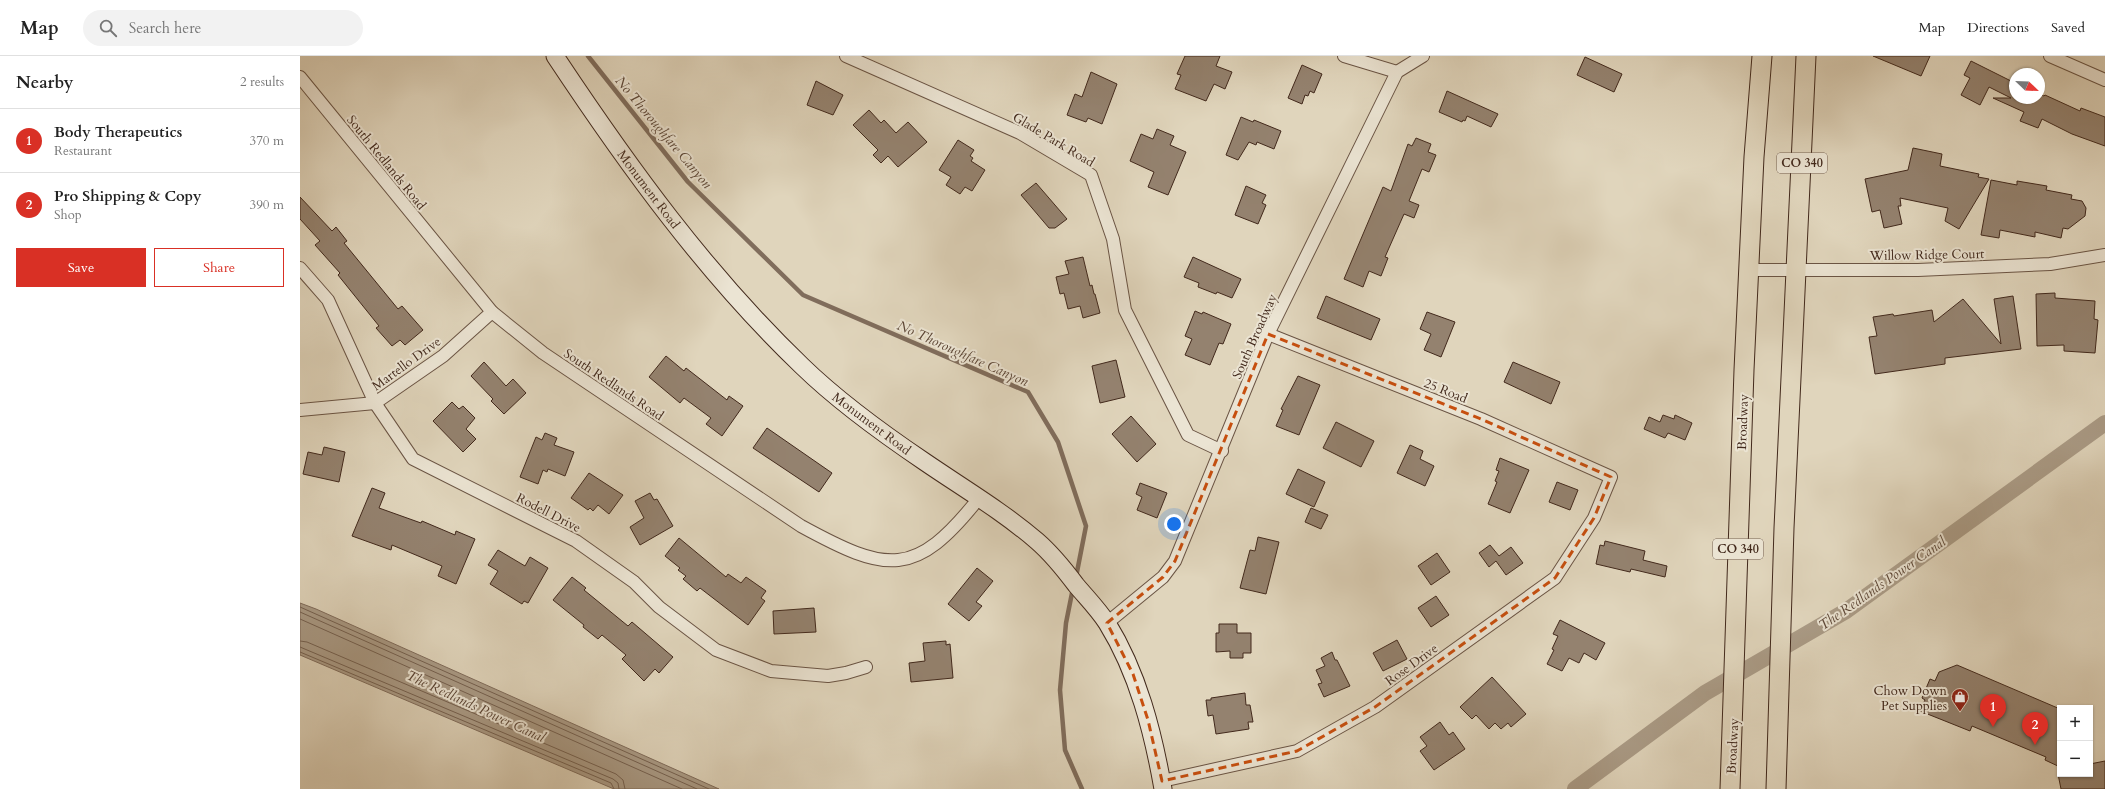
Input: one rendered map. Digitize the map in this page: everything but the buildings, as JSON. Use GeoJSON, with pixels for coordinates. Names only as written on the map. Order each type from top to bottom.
{"type":"FeatureCollection","features":[{"type":"Feature","properties":{"kind":"main road","name":"Monument Road"},"geometry":{"type":"LineString","coordinates":[[555,56],[641,180],[705,263],[753,316],[803,367],[852,409],[926,463],[1014,523],[1055,558],[1107,623],[1133,674],[1148,720],[1162,785]]}},
{"type":"Feature","properties":{"kind":"main road","name":"Broadway"},"geometry":{"type":"LineString","coordinates":[[1730,789],[1744,377],[1757,118],[1762,56]]}},
{"type":"Feature","properties":{"kind":"main road"},"geometry":{"type":"LineString","coordinates":[[1757,118],[1768,56]]}},
{"type":"Feature","properties":{"kind":"main road","name":"CO 340"},"geometry":{"type":"LineString","coordinates":[[1776,789],[1796,270],[1806,56]]}},
{"type":"Feature","properties":{"kind":"street","name":"Glade Park Road"},"geometry":{"type":"LineString","coordinates":[[846,56],[1020,133],[1091,175],[1113,239],[1125,310],[1188,435],[1222,451]]}},
{"type":"Feature","properties":{"kind":"street"},"geometry":{"type":"LineString","coordinates":[[1344,56],[1397,72],[1423,56]]}},
{"type":"Feature","properties":{"kind":"street"},"geometry":{"type":"LineString","coordinates":[[2050,56],[2105,80]]}},
{"type":"Feature","properties":{"kind":"street","name":"South Broadway"},"geometry":{"type":"LineString","coordinates":[[1107,623],[1163,578],[1176,560],[1222,451],[1268,334],[1397,72]]}},
{"type":"Feature","properties":{"kind":"street","name":"South Redlands Road"},"geometry":{"type":"LineString","coordinates":[[300,77],[492,312],[556,362],[801,526],[842,549],[870,558],[895,561],[916,557],[930,550],[943,539],[979,498]]}},
{"type":"Feature","properties":{"kind":"street","name":"Willow Ridge Court"},"geometry":{"type":"LineString","coordinates":[[1749,270],[1918,270],[2050,264],[2105,255]]}},
{"type":"Feature","properties":{"kind":"street","name":"Rodell Drive"},"geometry":{"type":"LineString","coordinates":[[300,268],[328,300],[375,403],[413,460],[576,541],[634,582],[660,607],[716,650],[771,671],[828,676],[846,673],[866,667]]}},
{"type":"Feature","properties":{"kind":"street","name":"Martello Drive"},"geometry":{"type":"LineString","coordinates":[[300,410],[375,403],[443,356],[492,312]]}},
{"type":"Feature","properties":{"kind":"street","name":"25 Road"},"geometry":{"type":"LineString","coordinates":[[1268,334],[1481,419],[1611,477]]}},
{"type":"Feature","properties":{"kind":"street","name":"Rose Drive"},"geometry":{"type":"LineString","coordinates":[[1162,785],[1297,751],[1375,707],[1555,578],[1594,518],[1611,477]]}},
{"type":"Feature","properties":{"kind":"highlighted area"},"geometry":{"type":"Polygon","coordinates":[[[1268,334],[1481,419],[1611,477],[1594,518],[1555,578],[1375,707],[1297,751],[1162,781],[1148,720],[1133,674],[1107,623],[1163,577],[1175,561],[1268,334]]]}},
{"type":"Feature","properties":{"kind":"water"},"geometry":{"type":"Polygon","coordinates":[[[300,603],[719,789],[614,789],[300,655],[300,603]]]}},
{"type":"Feature","properties":{"kind":"waterway","name":"No Thoroughfare Canyon"},"geometry":{"type":"LineString","coordinates":[[588,56],[688,182],[803,295],[1028,392],[1058,442],[1086,526],[1076,577]]}},
{"type":"Feature","properties":{"kind":"waterway","name":"The Redlands Power Canal"},"geometry":{"type":"LineString","coordinates":[[1575,789],[1705,693],[1846,611],[2105,423]]}},
{"type":"Feature","properties":{"kind":"waterway","name":"No Thoroughfare Canyon"},"geometry":{"type":"LineString","coordinates":[[1073,588],[1066,623],[1060,690],[1065,750],[1082,789]]}},
{"type":"Feature","properties":{"kind":"place","name":"Chow Down Pet Supplies"},"geometry":{"type":"Point","coordinates":[1960,712]}},
{"type":"Feature","properties":{"kind":"place","name":"Body Therapeutics"},"geometry":{"type":"Point","coordinates":[1993,727]}},
{"type":"Feature","properties":{"kind":"place","name":"Pro Shipping & Copy"},"geometry":{"type":"Point","coordinates":[2035,745]}}]}
